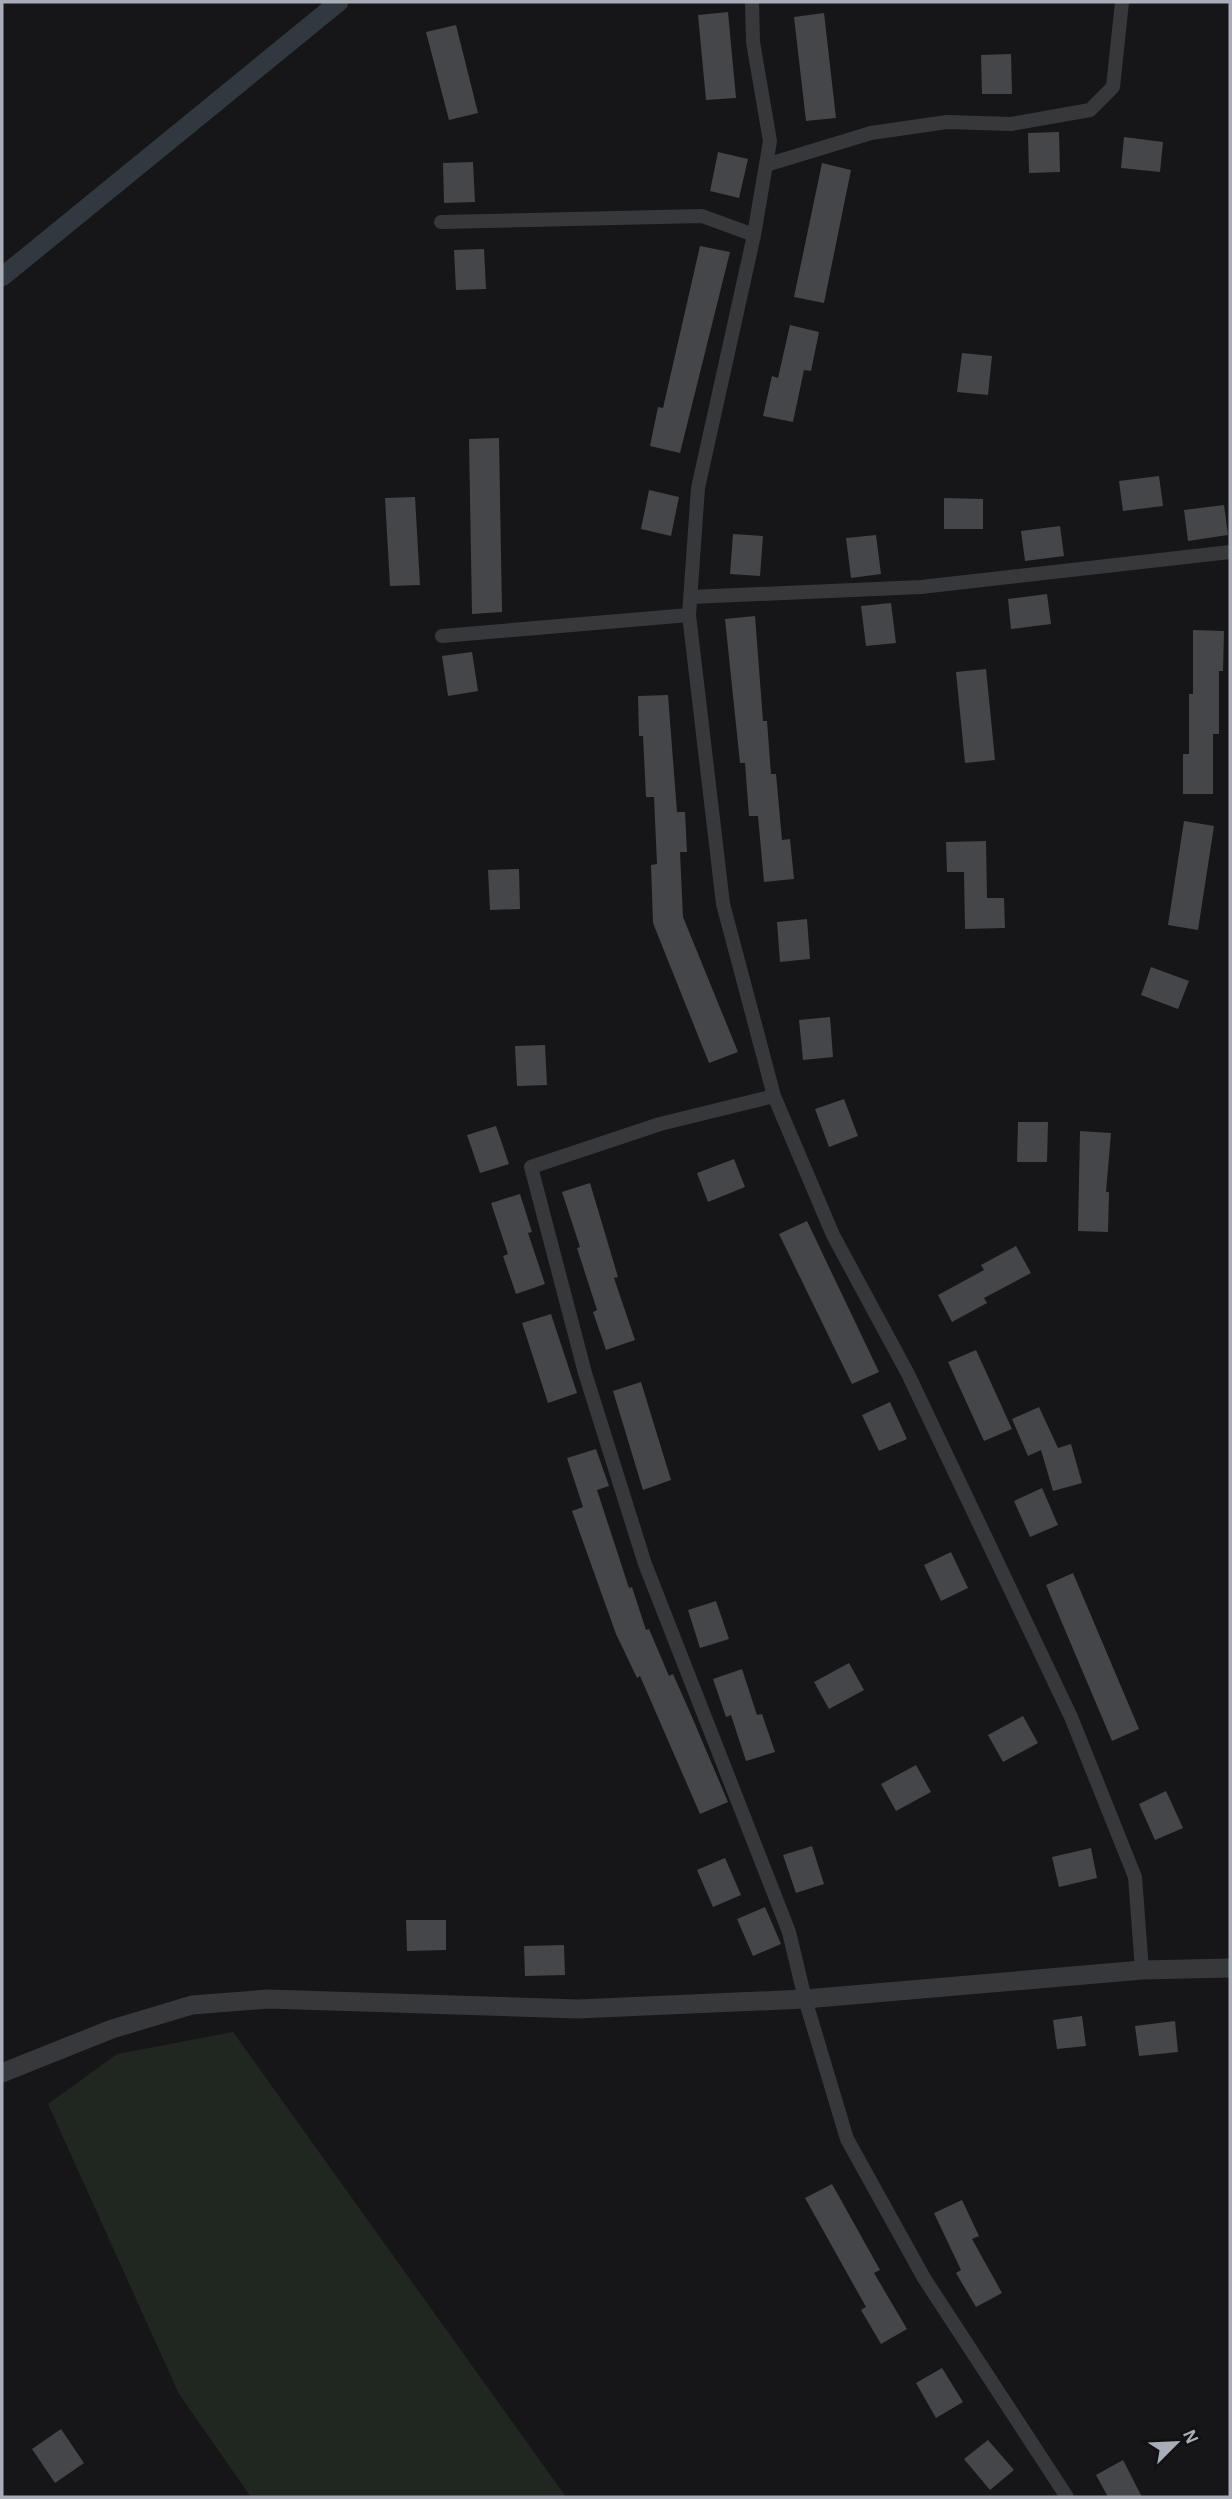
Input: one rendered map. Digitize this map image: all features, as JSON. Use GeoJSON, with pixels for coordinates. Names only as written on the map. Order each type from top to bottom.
{"type":"FeatureCollection","features":[{"type":"Feature","properties":{"kind":"street"},"geometry":{"type":"LineString","coordinates":[[752,2],[753,41],[770,141],[754,235],[698,488],[689,615],[723,904],[774,1096],[833,1235],[908,1374],[1071,1717],[1135,1877],[1142,1970]]}},
{"type":"Feature","properties":{"kind":"street"},"geometry":{"type":"LineString","coordinates":[[766,165],[871,132],[947,122],[1011,124],[1090,110],[1113,87],[1122,2]]}},
{"type":"Feature","properties":{"kind":"street"},"geometry":{"type":"LineString","coordinates":[[441,222],[702,216],[754,235]]}},
{"type":"Feature","properties":{"kind":"street"},"geometry":{"type":"LineString","coordinates":[[691,597],[921,587],[1230,552]]}},
{"type":"Feature","properties":{"kind":"street"},"geometry":{"type":"LineString","coordinates":[[442,636],[689,615]]}},
{"type":"Feature","properties":{"kind":"street"},"geometry":{"type":"LineString","coordinates":[[774,1096],[660,1124],[531,1167],[584,1373],[641,1552],[789,1932],[805,1999],[847,2139],[924,2278],[1067,2497]]}},
{"type":"Feature","properties":{"kind":"street"},"geometry":{"type":"LineString","coordinates":[[2,2073],[112,2029],[192,2005],[268,1999],[578,2009],[805,1999],[1142,1970],[1230,1968]]}},
{"type":"Feature","properties":{"kind":"shaded area"},"geometry":{"type":"Polygon","coordinates":[[[233,2032],[566,2497],[251,2497],[179,2394],[48,2104],[117,2054],[233,2032]]]}},
{"type":"Feature","properties":{"kind":"building"},"geometry":{"type":"Polygon","coordinates":[[[728,12],[736,98],[706,100],[698,15],[728,12]]]}},
{"type":"Feature","properties":{"kind":"building"},"geometry":{"type":"Polygon","coordinates":[[[824,13],[836,118],[806,121],[794,17],[824,13]]]}},
{"type":"Feature","properties":{"kind":"building"},"geometry":{"type":"Polygon","coordinates":[[[456,25],[478,113],[449,120],[426,32],[456,25]]]}},
{"type":"Feature","properties":{"kind":"building"},"geometry":{"type":"Polygon","coordinates":[[[1011,54],[1012,94],[982,94],[981,55],[1011,54]]]}},
{"type":"Feature","properties":{"kind":"building"},"geometry":{"type":"Polygon","coordinates":[[[1059,132],[1060,172],[1029,173],[1028,133],[1059,132]]]}},
{"type":"Feature","properties":{"kind":"building"},"geometry":{"type":"Polygon","coordinates":[[[1124,137],[1163,142],[1160,172],[1121,168],[1124,137]]]}},
{"type":"Feature","properties":{"kind":"building"},"geometry":{"type":"Polygon","coordinates":[[[718,152],[748,159],[739,198],[710,191],[718,152]]]}},
{"type":"Feature","properties":{"kind":"building"},"geometry":{"type":"Polygon","coordinates":[[[473,162],[475,202],[444,203],[443,163],[473,162]]]}},
{"type":"Feature","properties":{"kind":"building"},"geometry":{"type":"Polygon","coordinates":[[[822,163],[851,170],[824,303],[794,297],[822,163]]]}},
{"type":"Feature","properties":{"kind":"building"},"geometry":{"type":"Polygon","coordinates":[[[700,246],[730,252],[680,453],[650,446],[658,407],[663,408],[700,246]]]}},
{"type":"Feature","properties":{"kind":"building"},"geometry":{"type":"Polygon","coordinates":[[[484,249],[486,289],[456,290],[454,250],[484,249]]]}},
{"type":"Feature","properties":{"kind":"building"},"geometry":{"type":"Polygon","coordinates":[[[790,325],[819,332],[811,371],[804,370],[793,422],[763,416],[772,376],[778,378],[790,325]]]}},
{"type":"Feature","properties":{"kind":"building"},"geometry":{"type":"Polygon","coordinates":[[[962,353],[992,356],[988,395],[957,392],[962,353]]]}},
{"type":"Feature","properties":{"kind":"building"},"geometry":{"type":"Polygon","coordinates":[[[499,438],[502,612],[472,614],[469,439],[499,438]]]}},
{"type":"Feature","properties":{"kind":"building"},"geometry":{"type":"Polygon","coordinates":[[[1159,476],[1163,506],[1123,511],[1119,481],[1159,476]]]}},
{"type":"Feature","properties":{"kind":"building"},"geometry":{"type":"Polygon","coordinates":[[[649,490],[679,497],[671,536],[641,529],[649,490]]]}},
{"type":"Feature","properties":{"kind":"building"},"geometry":{"type":"Polygon","coordinates":[[[415,497],[420,585],[390,586],[385,498],[415,497]]]}},
{"type":"Feature","properties":{"kind":"building"},"geometry":{"type":"Polygon","coordinates":[[[944,498],[983,499],[983,529],[944,529],[944,498]]]}},
{"type":"Feature","properties":{"kind":"building"},"geometry":{"type":"Polygon","coordinates":[[[1224,505],[1228,535],[1188,541],[1184,510],[1224,505]]]}},
{"type":"Feature","properties":{"kind":"building"},"geometry":{"type":"Polygon","coordinates":[[[1060,526],[1064,556],[1025,561],[1021,531],[1060,526]]]}},
{"type":"Feature","properties":{"kind":"building"},"geometry":{"type":"Polygon","coordinates":[[[733,534],[763,536],[760,576],[730,574],[733,534]]]}},
{"type":"Feature","properties":{"kind":"building"},"geometry":{"type":"Polygon","coordinates":[[[876,535],[881,574],[851,578],[846,538],[876,535]]]}},
{"type":"Feature","properties":{"kind":"building"},"geometry":{"type":"Polygon","coordinates":[[[1047,594],[1051,624],[1011,629],[1008,599],[1047,594]]]}},
{"type":"Feature","properties":{"kind":"building"},"geometry":{"type":"Polygon","coordinates":[[[891,603],[896,643],[866,646],[861,606],[891,603]]]}},
{"type":"Feature","properties":{"kind":"building"},"geometry":{"type":"Polygon","coordinates":[[[755,616],[763,721],[767,721],[771,774],[776,774],[782,840],[790,839],[794,879],[764,882],[758,816],[749,816],[745,763],[740,763],[725,619],[755,616]]]}},
{"type":"Feature","properties":{"kind":"building"},"geometry":{"type":"Polygon","coordinates":[[[1193,630],[1224,631],[1223,671],[1219,671],[1219,734],[1213,734],[1213,794],[1183,794],[1183,754],[1189,754],[1189,694],[1193,694],[1193,630]]]}},
{"type":"Feature","properties":{"kind":"building"},"geometry":{"type":"Polygon","coordinates":[[[472,652],[478,691],[448,696],[442,656],[472,652]]]}},
{"type":"Feature","properties":{"kind":"building"},"geometry":{"type":"Polygon","coordinates":[[[986,669],[995,760],[965,763],[956,672],[986,669]]]}},
{"type":"Feature","properties":{"kind":"building"},"geometry":{"type":"Polygon","coordinates":[[[668,695],[677,812],[685,812],[687,852],[680,852],[683,917],[738,1052],[709,1063],[653,923],[651,865],[657,864],[654,797],[646,797],[643,736],[639,736],[638,696],[668,695]]]}},
{"type":"Feature","properties":{"kind":"building"},"geometry":{"type":"Polygon","coordinates":[[[1184,821],[1214,826],[1198,930],[1168,925],[1184,821]]]}},
{"type":"Feature","properties":{"kind":"building"},"geometry":{"type":"Polygon","coordinates":[[[986,841],[987,898],[1004,898],[1005,928],[965,929],[964,872],[947,872],[946,842],[986,841]]]}},
{"type":"Feature","properties":{"kind":"building"},"geometry":{"type":"Polygon","coordinates":[[[519,869],[520,909],[490,910],[488,870],[519,869]]]}},
{"type":"Feature","properties":{"kind":"building"},"geometry":{"type":"Polygon","coordinates":[[[807,919],[810,959],[780,962],[777,922],[807,919]]]}},
{"type":"Feature","properties":{"kind":"building"},"geometry":{"type":"Polygon","coordinates":[[[1151,967],[1189,981],[1178,1009],[1141,995],[1151,967]]]}},
{"type":"Feature","properties":{"kind":"building"},"geometry":{"type":"Polygon","coordinates":[[[830,1017],[833,1057],[803,1060],[799,1020],[830,1017]]]}},
{"type":"Feature","properties":{"kind":"building"},"geometry":{"type":"Polygon","coordinates":[[[545,1045],[547,1085],[517,1086],[515,1046],[545,1045]]]}},
{"type":"Feature","properties":{"kind":"building"},"geometry":{"type":"Polygon","coordinates":[[[844,1099],[858,1136],[829,1147],[815,1109],[844,1099]]]}},
{"type":"Feature","properties":{"kind":"building"},"geometry":{"type":"Polygon","coordinates":[[[1018,1122],[1048,1122],[1047,1162],[1017,1162],[1018,1122]]]}},
{"type":"Feature","properties":{"kind":"building"},"geometry":{"type":"Polygon","coordinates":[[[496,1126],[509,1164],[480,1173],[467,1135],[496,1126]]]}},
{"type":"Feature","properties":{"kind":"building"},"geometry":{"type":"Polygon","coordinates":[[[1080,1131],[1111,1133],[1106,1192],[1109,1192],[1108,1232],[1078,1231],[1080,1131]]]}},
{"type":"Feature","properties":{"kind":"building"},"geometry":{"type":"Polygon","coordinates":[[[734,1159],[745,1187],[708,1202],[697,1173],[734,1159]]]}},
{"type":"Feature","properties":{"kind":"building"},"geometry":{"type":"Polygon","coordinates":[[[590,1183],[618,1277],[614,1278],[635,1340],[606,1350],[593,1312],[597,1310],[577,1248],[580,1247],[562,1192],[590,1183]]]}},
{"type":"Feature","properties":{"kind":"building"},"geometry":{"type":"Polygon","coordinates":[[[520,1194],[532,1232],[528,1233],[545,1284],[516,1294],[503,1256],[508,1254],[491,1203],[520,1194]]]}},
{"type":"Feature","properties":{"kind":"building"},"geometry":{"type":"Polygon","coordinates":[[[807,1221],[879,1372],[852,1384],[779,1234],[807,1221]]]}},
{"type":"Feature","properties":{"kind":"building"},"geometry":{"type":"Polygon","coordinates":[[[1016,1246],[1031,1273],[984,1298],[987,1303],[952,1322],[938,1295],[984,1270],[981,1265],[1016,1246]]]}},
{"type":"Feature","properties":{"kind":"building"},"geometry":{"type":"Polygon","coordinates":[[[551,1314],[577,1393],[548,1403],[522,1323],[551,1314]]]}},
{"type":"Feature","properties":{"kind":"building"},"geometry":{"type":"Polygon","coordinates":[[[976,1350],[1012,1429],[984,1441],[948,1362],[976,1350]]]}},
{"type":"Feature","properties":{"kind":"building"},"geometry":{"type":"Polygon","coordinates":[[[641,1382],[671,1480],[643,1490],[613,1391],[641,1382]]]}},
{"type":"Feature","properties":{"kind":"building"},"geometry":{"type":"Polygon","coordinates":[[[890,1402],[907,1439],[879,1451],[862,1415],[890,1402]]]}},
{"type":"Feature","properties":{"kind":"building"},"geometry":{"type":"Polygon","coordinates":[[[1039,1407],[1058,1448],[1071,1444],[1082,1483],[1053,1491],[1041,1450],[1028,1456],[1012,1419],[1039,1407]]]}},
{"type":"Feature","properties":{"kind":"building"},"geometry":{"type":"Polygon","coordinates":[[[596,1449],[609,1486],[597,1490],[629,1588],[632,1587],[646,1630],[649,1629],[669,1676],[673,1674],[728,1802],[700,1814],[640,1676],[637,1678],[616,1634],[572,1511],[583,1507],[567,1458],[596,1449]]]}},
{"type":"Feature","properties":{"kind":"building"},"geometry":{"type":"Polygon","coordinates":[[[1042,1488],[1058,1525],[1030,1537],[1014,1501],[1042,1488]]]}},
{"type":"Feature","properties":{"kind":"building"},"geometry":{"type":"Polygon","coordinates":[[[951,1552],[968,1588],[941,1601],[924,1565],[951,1552]]]}},
{"type":"Feature","properties":{"kind":"building"},"geometry":{"type":"Polygon","coordinates":[[[1073,1573],[1139,1729],[1112,1741],[1046,1585],[1073,1573]]]}},
{"type":"Feature","properties":{"kind":"building"},"geometry":{"type":"Polygon","coordinates":[[[716,1601],[729,1639],[700,1648],[688,1610],[716,1601]]]}},
{"type":"Feature","properties":{"kind":"building"},"geometry":{"type":"Polygon","coordinates":[[[849,1663],[864,1690],[829,1709],[814,1682],[849,1663]]]}},
{"type":"Feature","properties":{"kind":"building"},"geometry":{"type":"Polygon","coordinates":[[[742,1669],[757,1715],[762,1714],[775,1752],[746,1761],[731,1715],[726,1717],[713,1679],[742,1669]]]}},
{"type":"Feature","properties":{"kind":"building"},"geometry":{"type":"Polygon","coordinates":[[[1023,1716],[1038,1743],[1003,1762],[988,1735],[1023,1716]]]}},
{"type":"Feature","properties":{"kind":"building"},"geometry":{"type":"Polygon","coordinates":[[[916,1765],[931,1792],[896,1811],[881,1784],[916,1765]]]}},
{"type":"Feature","properties":{"kind":"building"},"geometry":{"type":"Polygon","coordinates":[[[1166,1791],[1183,1828],[1155,1840],[1139,1804],[1166,1791]]]}},
{"type":"Feature","properties":{"kind":"building"},"geometry":{"type":"Polygon","coordinates":[[[812,1846],[824,1884],[796,1893],[783,1855],[812,1846]]]}},
{"type":"Feature","properties":{"kind":"building"},"geometry":{"type":"Polygon","coordinates":[[[1091,1848],[1097,1878],[1059,1887],[1052,1857],[1091,1848]]]}},
{"type":"Feature","properties":{"kind":"building"},"geometry":{"type":"Polygon","coordinates":[[[725,1858],[741,1895],[713,1907],[697,1870],[725,1858]]]}},
{"type":"Feature","properties":{"kind":"building"},"geometry":{"type":"Polygon","coordinates":[[[765,1907],[781,1944],[753,1956],[737,1919],[765,1907]]]}},
{"type":"Feature","properties":{"kind":"building"},"geometry":{"type":"Polygon","coordinates":[[[406,1920],[446,1920],[446,1950],[407,1951],[406,1920]]]}},
{"type":"Feature","properties":{"kind":"building"},"geometry":{"type":"Polygon","coordinates":[[[564,1945],[565,1975],[525,1976],[524,1946],[564,1945]]]}},
{"type":"Feature","properties":{"kind":"building"},"geometry":{"type":"Polygon","coordinates":[[[1082,2016],[1086,2046],[1057,2049],[1053,2020],[1082,2016]]]}},
{"type":"Feature","properties":{"kind":"building"},"geometry":{"type":"Polygon","coordinates":[[[1175,2021],[1178,2052],[1139,2056],[1135,2026],[1175,2021]]]}},
{"type":"Feature","properties":{"kind":"building"},"geometry":{"type":"Polygon","coordinates":[[[832,2184],[880,2270],[874,2273],[907,2329],[881,2344],[861,2310],[866,2307],[805,2198],[832,2184]]]}},
{"type":"Feature","properties":{"kind":"building"},"geometry":{"type":"Polygon","coordinates":[[[962,2200],[979,2236],[972,2239],[1002,2293],[976,2307],[956,2273],[961,2270],[934,2213],[962,2200]]]}},
{"type":"Feature","properties":{"kind":"building"},"geometry":{"type":"Polygon","coordinates":[[[942,2368],[963,2402],[936,2418],[916,2383],[942,2368]]]}},
{"type":"Feature","properties":{"kind":"building"},"geometry":{"type":"Polygon","coordinates":[[[61,2429],[84,2463],[55,2483],[32,2449],[61,2429]]]}},
{"type":"Feature","properties":{"kind":"building"},"geometry":{"type":"Polygon","coordinates":[[[988,2440],[1014,2470],[990,2490],[964,2459],[988,2440]]]}},
{"type":"Feature","properties":{"kind":"building"},"geometry":{"type":"Polygon","coordinates":[[[1123,2460],[1142,2497],[1108,2497],[1096,2475],[1123,2460]]]}},
{"type":"Feature","properties":{"kind":"waterway"},"geometry":{"type":"LineString","coordinates":[[2,277],[339,2]]}}]}
